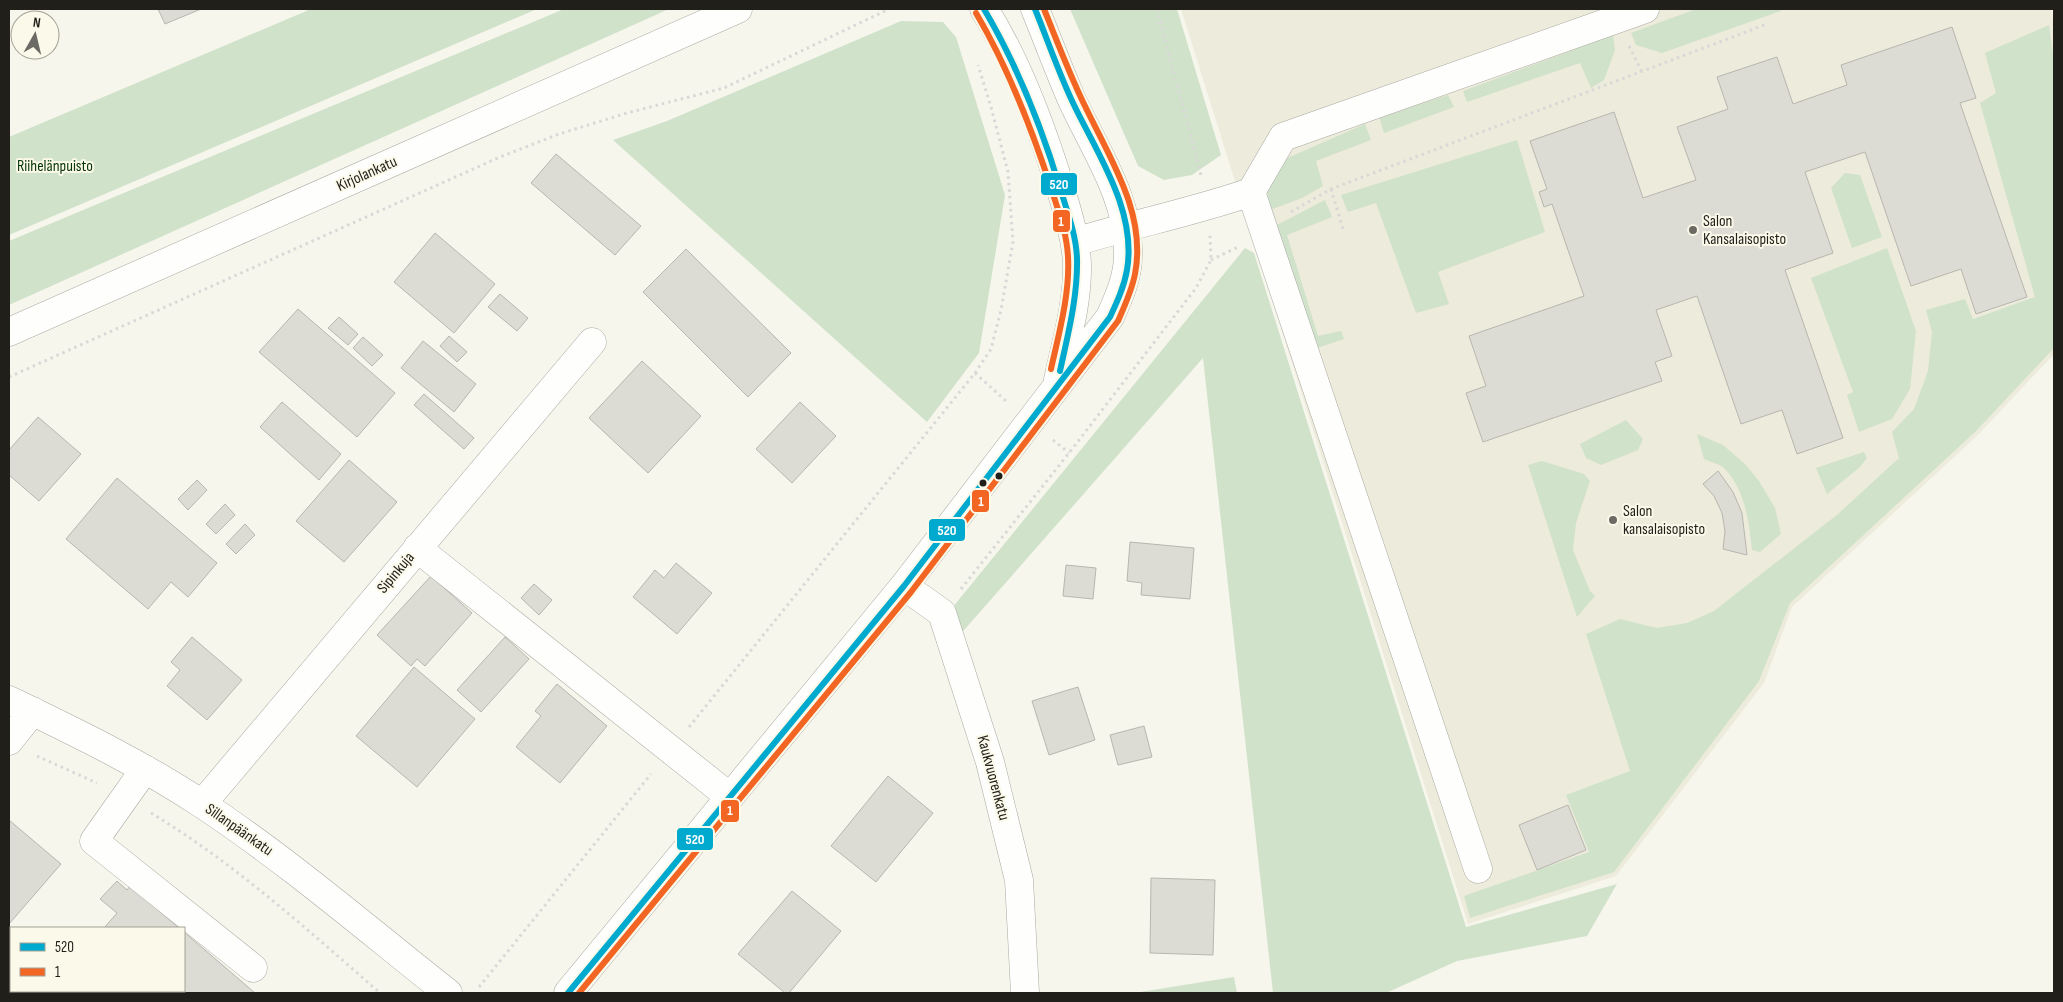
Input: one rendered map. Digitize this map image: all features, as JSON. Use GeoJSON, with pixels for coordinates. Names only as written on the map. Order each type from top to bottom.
{"type":"FeatureCollection","features":[{"type":"Feature","properties":{"kind":"street","name":"Kirjolankatu"},"geometry":{"type":"LineString","coordinates":[[9,332],[731,12],[751,9]]}},
{"type":"Feature","properties":{"kind":"street"},"geometry":{"type":"LineString","coordinates":[[984,9],[1000,34],[1047,144],[1075,242],[1077,264],[1072,312],[1057,386]]}},
{"type":"Feature","properties":{"kind":"street"},"geometry":{"type":"LineString","coordinates":[[568,993],[904,586],[1110,317],[1123,286],[1128,255],[1126,227],[1118,199],[1071,97],[1035,9]]}},
{"type":"Feature","properties":{"kind":"street"},"geometry":{"type":"LineString","coordinates":[[1075,242],[1207,207],[1251,192],[1283,136],[1645,9]]}},
{"type":"Feature","properties":{"kind":"street"},"geometry":{"type":"LineString","coordinates":[[1251,192],[1478,869]]}},
{"type":"Feature","properties":{"kind":"street","name":"Sipinkuja"},"geometry":{"type":"LineString","coordinates":[[202,804],[592,342]]}},
{"type":"Feature","properties":{"kind":"street"},"geometry":{"type":"LineString","coordinates":[[417,548],[730,797]]}},
{"type":"Feature","properties":{"kind":"street","name":"Kaukvuorenkatu"},"geometry":{"type":"LineString","coordinates":[[904,586],[942,613],[990,762],[1019,880],[1025,993]]}},
{"type":"Feature","properties":{"kind":"street","name":"Sillanpäänkatu"},"geometry":{"type":"LineString","coordinates":[[9,700],[145,768],[202,804],[281,859],[448,993]]}},
{"type":"Feature","properties":{"kind":"street"},"geometry":{"type":"LineString","coordinates":[[9,741],[33,712]]}},
{"type":"Feature","properties":{"kind":"street"},"geometry":{"type":"LineString","coordinates":[[145,768],[94,841],[253,968]]}},
{"type":"Feature","properties":{"kind":"path"},"geometry":{"type":"LineString","coordinates":[[9,377],[500,157],[559,134],[724,88],[889,9]]}},
{"type":"Feature","properties":{"kind":"path"},"geometry":{"type":"LineString","coordinates":[[1212,260],[1239,247],[1263,228],[1331,189],[1767,24]]}},
{"type":"Feature","properties":{"kind":"path"},"geometry":{"type":"LineString","coordinates":[[474,993],[975,373],[991,349],[1005,294],[1013,242],[1008,172],[978,64]]}},
{"type":"Feature","properties":{"kind":"path"},"geometry":{"type":"LineString","coordinates":[[1331,189],[1344,232]]}},
{"type":"Feature","properties":{"kind":"path"},"geometry":{"type":"LineString","coordinates":[[33,754],[125,797],[169,824],[260,891],[380,993]]}},
{"type":"Feature","properties":{"kind":"shaded area","name":"Salon kansalaisopisto"},"geometry":{"type":"Polygon","coordinates":[[[1181,9],[2051,9],[2054,30],[2054,354],[1979,434],[1792,607],[1764,683],[1616,876],[1468,924],[1181,9]]]}},
{"type":"Feature","properties":{"kind":"green space","name":"Riihelänpuisto"},"geometry":{"type":"Polygon","coordinates":[[[311,9],[537,9],[9,235],[9,137],[311,9]]]}},
{"type":"Feature","properties":{"kind":"green space"},"geometry":{"type":"Polygon","coordinates":[[[564,9],[669,9],[9,305],[9,241],[564,9]]]}},
{"type":"Feature","properties":{"kind":"green space"},"geometry":{"type":"Polygon","coordinates":[[[1070,9],[1177,9],[1221,155],[1192,175],[1164,180],[1138,166],[1070,9]]]}},
{"type":"Feature","properties":{"kind":"green space"},"geometry":{"type":"Polygon","coordinates":[[[1696,9],[1781,9],[1781,11],[1662,53],[1636,45],[1631,33],[1696,9]]]}},
{"type":"Feature","properties":{"kind":"green space"},"geometry":{"type":"Polygon","coordinates":[[[901,21],[943,22],[956,37],[1005,195],[979,353],[927,422],[613,140],[667,121],[901,21]]]}},
{"type":"Feature","properties":{"kind":"green space"},"geometry":{"type":"Polygon","coordinates":[[[2049,25],[2054,62],[2054,348],[1976,431],[1790,603],[1759,681],[1614,872],[1470,918],[1464,896],[1589,852],[1566,795],[1630,771],[1586,634],[1620,619],[1657,628],[1687,623],[1714,611],[1838,514],[1899,458],[1892,432],[1914,409],[1928,371],[1932,332],[1926,310],[1965,299],[1973,319],[2035,297],[1980,103],[1996,93],[1985,53],[2049,25]]]}},
{"type":"Feature","properties":{"kind":"green space"},"geometry":{"type":"Polygon","coordinates":[[[1613,35],[1615,50],[1604,80],[1591,88],[1580,63],[1467,102],[1463,91],[1613,35]]]}},
{"type":"Feature","properties":{"kind":"green space"},"geometry":{"type":"Polygon","coordinates":[[[1448,95],[1454,107],[1384,133],[1379,117],[1448,95]]]}},
{"type":"Feature","properties":{"kind":"green space"},"geometry":{"type":"Polygon","coordinates":[[[1365,124],[1371,140],[1316,161],[1323,186],[1302,198],[1270,210],[1266,185],[1276,163],[1365,124]]]}},
{"type":"Feature","properties":{"kind":"green space"},"geometry":{"type":"Polygon","coordinates":[[[1517,140],[1545,232],[1438,272],[1449,304],[1416,313],[1376,203],[1348,212],[1341,195],[1517,140]]]}},
{"type":"Feature","properties":{"kind":"green space"},"geometry":{"type":"Polygon","coordinates":[[[1845,173],[1860,175],[1882,237],[1852,248],[1831,188],[1845,173]]]}},
{"type":"Feature","properties":{"kind":"green space"},"geometry":{"type":"Polygon","coordinates":[[[1325,200],[1332,217],[1287,235],[1318,336],[1341,331],[1344,339],[1314,349],[1273,227],[1325,200]]]}},
{"type":"Feature","properties":{"kind":"green space"},"geometry":{"type":"Polygon","coordinates":[[[1245,248],[1254,253],[1466,927],[1617,884],[1587,936],[1457,961],[1386,993],[1273,993],[1203,358],[958,637],[948,613],[1245,248]]]}},
{"type":"Feature","properties":{"kind":"green space"},"geometry":{"type":"Polygon","coordinates":[[[1887,248],[1916,331],[1910,389],[1892,419],[1859,432],[1847,395],[1853,392],[1811,278],[1887,248]]]}},
{"type":"Feature","properties":{"kind":"green space"},"geometry":{"type":"Polygon","coordinates":[[[1626,420],[1643,439],[1638,450],[1601,465],[1586,458],[1580,444],[1626,420]]]}},
{"type":"Feature","properties":{"kind":"green space"},"geometry":{"type":"Polygon","coordinates":[[[1697,434],[1723,445],[1745,464],[1759,481],[1775,508],[1781,534],[1760,552],[1752,550],[1742,496],[1732,477],[1723,467],[1704,459],[1697,434]]]}},
{"type":"Feature","properties":{"kind":"green space"},"geometry":{"type":"Polygon","coordinates":[[[1864,452],[1867,458],[1860,467],[1827,494],[1816,468],[1864,452]]]}},
{"type":"Feature","properties":{"kind":"green space"},"geometry":{"type":"Polygon","coordinates":[[[1542,461],[1584,474],[1590,481],[1576,523],[1573,550],[1590,591],[1595,596],[1577,617],[1528,465],[1542,461]]]}},
{"type":"Feature","properties":{"kind":"green space"},"geometry":{"type":"Polygon","coordinates":[[[1234,977],[1237,993],[1134,993],[1234,977]]]}},
{"type":"Feature","properties":{"kind":"building"},"geometry":{"type":"Polygon","coordinates":[[[158,9],[201,9],[165,24],[158,9]]]}},
{"type":"Feature","properties":{"kind":"building","name":"Salon Kansalaisopisto"},"geometry":{"type":"Polygon","coordinates":[[[1952,27],[1976,98],[1960,103],[2027,297],[1976,314],[1961,269],[1911,286],[1865,152],[1805,172],[1833,253],[1785,270],[1843,438],[1797,454],[1782,410],[1741,424],[1697,296],[1656,310],[1672,356],[1655,362],[1662,381],[1483,442],[1466,393],[1486,386],[1469,336],[1584,296],[1552,204],[1544,207],[1539,192],[1547,189],[1530,141],[1614,112],[1643,198],[1696,180],[1677,127],[1728,109],[1717,77],[1777,57],[1793,104],[1847,85],[1841,65],[1952,27]]]}},
{"type":"Feature","properties":{"kind":"building"},"geometry":{"type":"Polygon","coordinates":[[[556,154],[641,226],[615,255],[531,183],[556,154]]]}},
{"type":"Feature","properties":{"kind":"building"},"geometry":{"type":"Polygon","coordinates":[[[435,233],[495,284],[454,333],[394,282],[435,233]]]}},
{"type":"Feature","properties":{"kind":"building"},"geometry":{"type":"Polygon","coordinates":[[[686,249],[791,353],[748,397],[643,292],[686,249]]]}},
{"type":"Feature","properties":{"kind":"building"},"geometry":{"type":"Polygon","coordinates":[[[500,294],[528,318],[517,331],[488,307],[500,294]]]}},
{"type":"Feature","properties":{"kind":"building"},"geometry":{"type":"Polygon","coordinates":[[[298,309],[395,393],[357,437],[259,352],[298,309]]]}},
{"type":"Feature","properties":{"kind":"building"},"geometry":{"type":"Polygon","coordinates":[[[339,317],[358,334],[348,345],[328,328],[339,317]]]}},
{"type":"Feature","properties":{"kind":"building"},"geometry":{"type":"Polygon","coordinates":[[[449,336],[467,352],[457,362],[440,346],[449,336]]]}},
{"type":"Feature","properties":{"kind":"building"},"geometry":{"type":"Polygon","coordinates":[[[363,337],[383,355],[372,366],[353,348],[363,337]]]}},
{"type":"Feature","properties":{"kind":"building"},"geometry":{"type":"Polygon","coordinates":[[[423,341],[476,384],[454,412],[401,368],[423,341]]]}},
{"type":"Feature","properties":{"kind":"building"},"geometry":{"type":"Polygon","coordinates":[[[642,361],[701,416],[648,473],[589,418],[642,361]]]}},
{"type":"Feature","properties":{"kind":"building"},"geometry":{"type":"Polygon","coordinates":[[[424,394],[474,438],[464,449],[414,405],[424,394]]]}},
{"type":"Feature","properties":{"kind":"building"},"geometry":{"type":"Polygon","coordinates":[[[282,402],[341,454],[319,480],[260,427],[282,402]]]}},
{"type":"Feature","properties":{"kind":"building"},"geometry":{"type":"Polygon","coordinates":[[[800,402],[836,436],[792,483],[756,449],[800,402]]]}},
{"type":"Feature","properties":{"kind":"building"},"geometry":{"type":"Polygon","coordinates":[[[38,417],[81,454],[39,501],[9,475],[9,450],[38,417]]]}},
{"type":"Feature","properties":{"kind":"building"},"geometry":{"type":"Polygon","coordinates":[[[349,460],[397,502],[344,562],[296,521],[349,460]]]}},
{"type":"Feature","properties":{"kind":"building"},"geometry":{"type":"Polygon","coordinates":[[[1718,471],[1733,492],[1742,513],[1747,555],[1723,549],[1725,531],[1722,513],[1714,496],[1703,484],[1718,471]]]}},
{"type":"Feature","properties":{"kind":"building"},"geometry":{"type":"Polygon","coordinates":[[[117,478],[217,563],[188,597],[171,582],[148,609],[66,539],[117,478]]]}},
{"type":"Feature","properties":{"kind":"building"},"geometry":{"type":"Polygon","coordinates":[[[197,480],[207,490],[188,510],[178,499],[197,480]]]}},
{"type":"Feature","properties":{"kind":"building"},"geometry":{"type":"Polygon","coordinates":[[[225,504],[235,515],[216,534],[206,524],[225,504]]]}},
{"type":"Feature","properties":{"kind":"building"},"geometry":{"type":"Polygon","coordinates":[[[245,524],[255,535],[236,554],[226,544],[245,524]]]}},
{"type":"Feature","properties":{"kind":"building"},"geometry":{"type":"Polygon","coordinates":[[[1130,542],[1194,548],[1190,599],[1141,595],[1142,583],[1127,581],[1130,542]]]}},
{"type":"Feature","properties":{"kind":"building"},"geometry":{"type":"Polygon","coordinates":[[[676,563],[712,593],[677,634],[633,597],[655,570],[664,578],[676,563]]]}},
{"type":"Feature","properties":{"kind":"building"},"geometry":{"type":"Polygon","coordinates":[[[1066,565],[1096,568],[1093,599],[1063,596],[1066,565]]]}},
{"type":"Feature","properties":{"kind":"building"},"geometry":{"type":"Polygon","coordinates":[[[431,576],[472,613],[425,666],[417,659],[411,666],[377,635],[431,576]]]}},
{"type":"Feature","properties":{"kind":"building"},"geometry":{"type":"Polygon","coordinates":[[[534,584],[552,600],[539,615],[521,598],[534,584]]]}},
{"type":"Feature","properties":{"kind":"building"},"geometry":{"type":"Polygon","coordinates":[[[192,637],[242,680],[207,720],[167,686],[180,670],[171,662],[192,637]]]}},
{"type":"Feature","properties":{"kind":"building"},"geometry":{"type":"Polygon","coordinates":[[[505,637],[529,659],[481,712],[457,690],[505,637]]]}},
{"type":"Feature","properties":{"kind":"building"},"geometry":{"type":"Polygon","coordinates":[[[414,667],[475,719],[417,787],[356,736],[414,667]]]}},
{"type":"Feature","properties":{"kind":"building"},"geometry":{"type":"Polygon","coordinates":[[[557,684],[607,726],[560,783],[516,747],[541,716],[535,711],[557,684]]]}},
{"type":"Feature","properties":{"kind":"building"},"geometry":{"type":"Polygon","coordinates":[[[1078,687],[1095,740],[1049,755],[1032,701],[1078,687]]]}},
{"type":"Feature","properties":{"kind":"building"},"geometry":{"type":"Polygon","coordinates":[[[1144,726],[1152,757],[1118,765],[1110,735],[1144,726]]]}},
{"type":"Feature","properties":{"kind":"building"},"geometry":{"type":"Polygon","coordinates":[[[888,776],[933,813],[876,882],[831,846],[888,776]]]}},
{"type":"Feature","properties":{"kind":"building"},"geometry":{"type":"Polygon","coordinates":[[[1568,805],[1586,850],[1537,870],[1519,825],[1568,805]]]}},
{"type":"Feature","properties":{"kind":"building"},"geometry":{"type":"Polygon","coordinates":[[[9,820],[61,864],[9,924],[9,820]]]}},
{"type":"Feature","properties":{"kind":"building"},"geometry":{"type":"Polygon","coordinates":[[[1151,878],[1215,880],[1213,955],[1150,953],[1151,878]]]}},
{"type":"Feature","properties":{"kind":"building"},"geometry":{"type":"Polygon","coordinates":[[[117,881],[127,890],[130,886],[178,927],[105,927],[117,913],[100,899],[117,881]]]}},
{"type":"Feature","properties":{"kind":"building"},"geometry":{"type":"Polygon","coordinates":[[[792,891],[841,931],[789,993],[785,993],[738,954],[792,891]]]}},
{"type":"Feature","properties":{"kind":"building"},"geometry":{"type":"Polygon","coordinates":[[[185,933],[255,993],[154,992],[185,992],[185,933]]]}},
{"type":"Feature","properties":{"kind":"building"},"geometry":{"type":"Polygon","coordinates":[[[64,992],[65,993],[29,993],[64,992]]]}},
{"type":"Feature","properties":{"kind":"transit line","name":"520"},"geometry":{"type":"LineString","coordinates":[[984,9],[1018,74],[1036,118],[1053,165],[1075,240],[1077,258],[1076,286],[1060,371]]}},
{"type":"Feature","properties":{"kind":"transit line","name":"520"},"geometry":{"type":"LineString","coordinates":[[568,993],[904,586],[1110,317],[1118,300],[1127,270],[1129,248],[1121,205],[1104,164],[1058,69],[1035,9]]}},
{"type":"Feature","properties":{"kind":"transit line","name":"1"},"geometry":{"type":"LineString","coordinates":[[579,993],[911,592],[1118,321],[1135,274],[1136,229],[1131,207],[1114,165],[1063,57],[1044,9]]}},
{"type":"Feature","properties":{"kind":"transit line","name":"1"},"geometry":{"type":"LineString","coordinates":[[976,13],[999,56],[1028,122],[1064,232],[1068,257],[1067,285],[1051,369]]}},
{"type":"Feature","properties":{"kind":"place","name":"Salon Kansalaisopisto"},"geometry":{"type":"Point","coordinates":[1693,230]}},
{"type":"Feature","properties":{"kind":"place","name":"Salon kansalaisopisto"},"geometry":{"type":"Point","coordinates":[1613,520]}}]}
